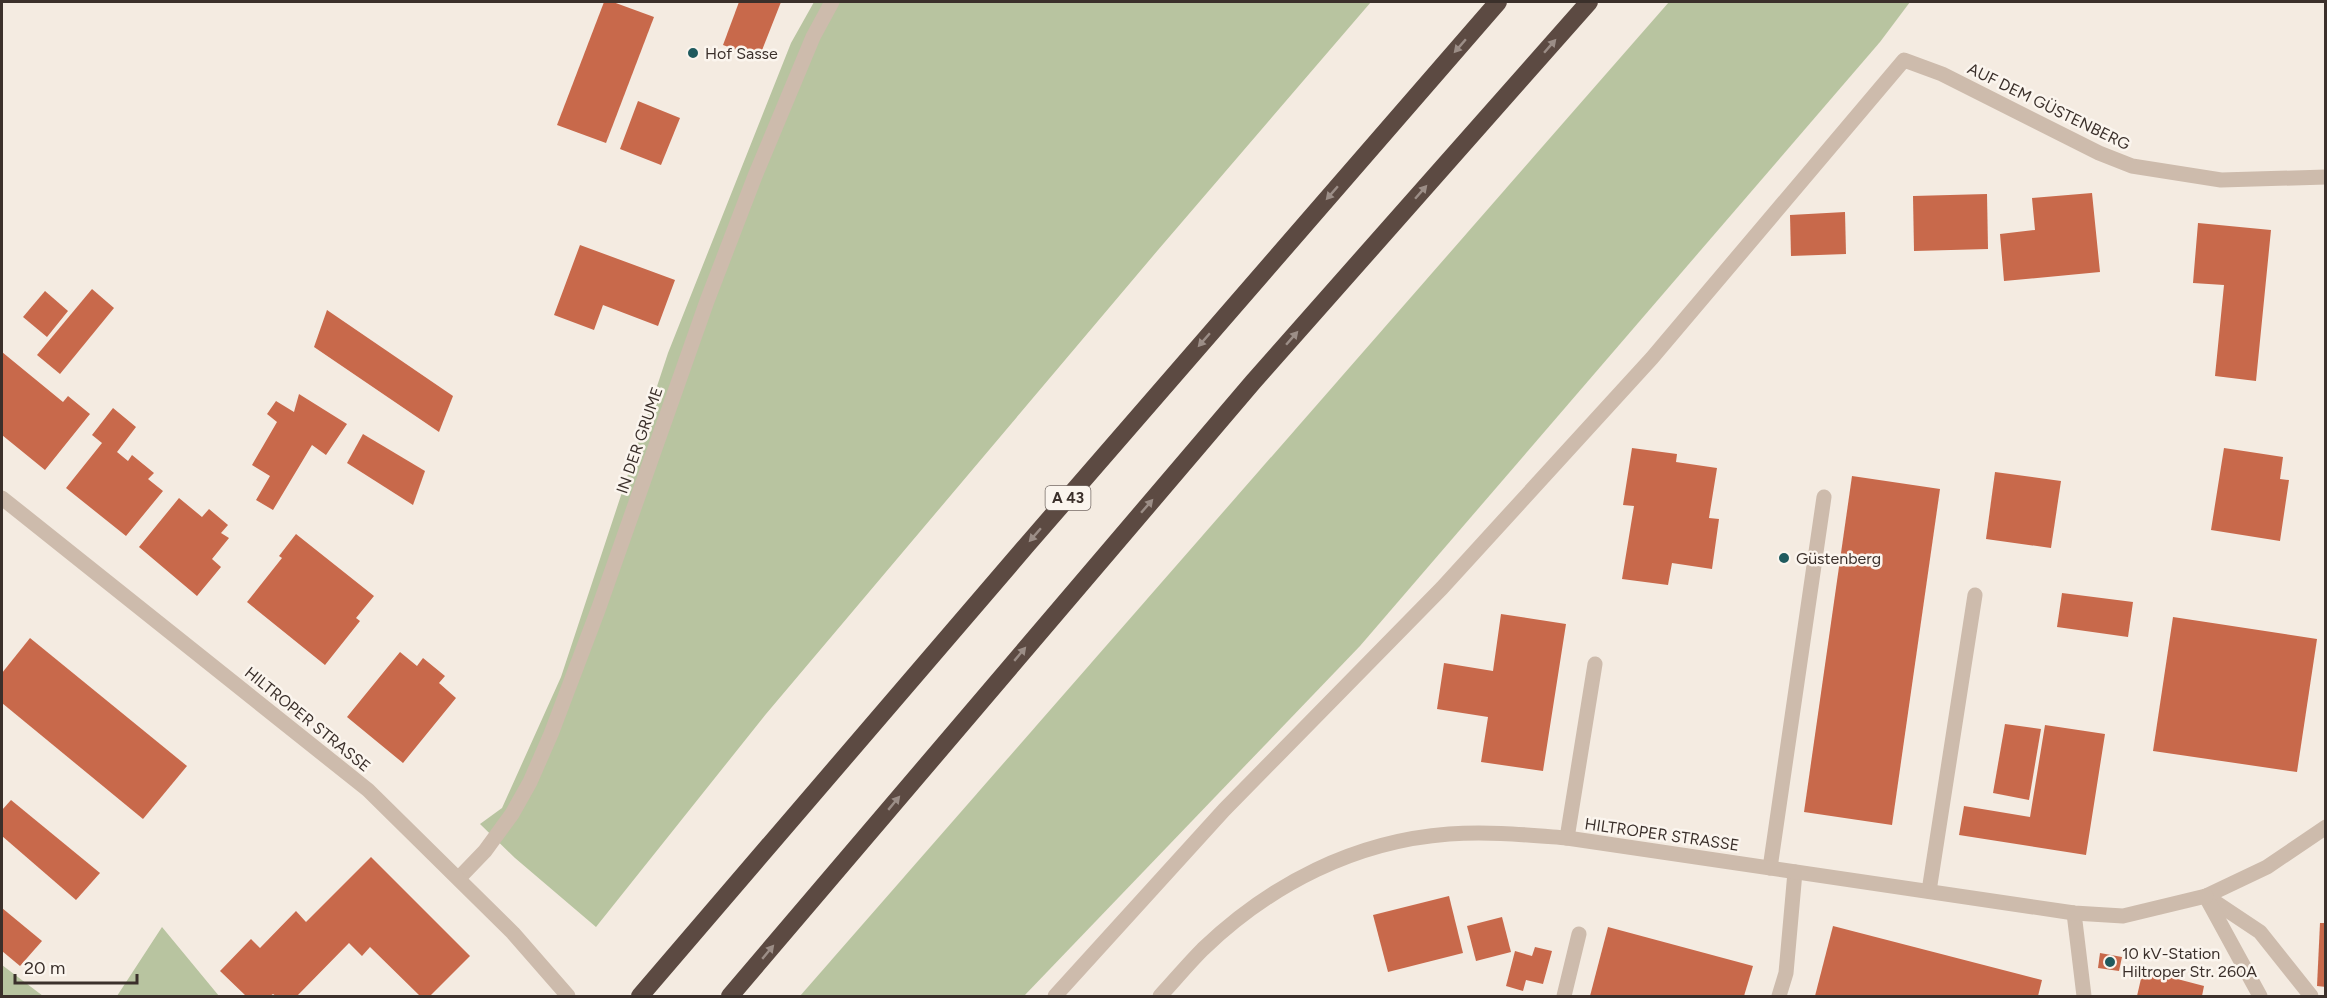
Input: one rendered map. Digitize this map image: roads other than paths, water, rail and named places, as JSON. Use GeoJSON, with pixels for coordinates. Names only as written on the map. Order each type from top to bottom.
{"type":"FeatureCollection","features":[{"type":"Feature","properties":{"kind":"highway","name":"A 43"},"geometry":{"type":"LineString","coordinates":[[640,996],[1498,2]]}},
{"type":"Feature","properties":{"kind":"highway"},"geometry":{"type":"LineString","coordinates":[[730,996],[1238,400],[1589,2]]}},
{"type":"Feature","properties":{"kind":"street","name":"IN DER GRUME"},"geometry":{"type":"LineString","coordinates":[[459,878],[485,851],[512,814],[551,734],[598,610],[731,238],[813,37],[832,2]]}},
{"type":"Feature","properties":{"kind":"street","name":"AUF DEM GÜSTENBERG"},"geometry":{"type":"LineString","coordinates":[[1055,996],[1224,810],[1442,588],[1652,358],[1904,60],[1942,74],[2099,153],[2132,166],[2221,180],[2325,177]]}},
{"type":"Feature","properties":{"kind":"street"},"geometry":{"type":"LineString","coordinates":[[1770,868],[1824,497]]}},
{"type":"Feature","properties":{"kind":"street","name":"HILTROPER STRASSE"},"geometry":{"type":"LineString","coordinates":[[2,498],[368,790],[513,933],[565,993]]}},
{"type":"Feature","properties":{"kind":"street"},"geometry":{"type":"LineString","coordinates":[[1929,891],[1975,595]]}},
{"type":"Feature","properties":{"kind":"street"},"geometry":{"type":"LineString","coordinates":[[1567,838],[1595,664]]}},
{"type":"Feature","properties":{"kind":"street","name":"HILTROPER STRASSE"},"geometry":{"type":"LineString","coordinates":[[1160,996],[1203,949],[1250,909],[1308,872],[1360,850],[1410,838],[1489,833],[1567,838],[2074,913],[2123,916],[2206,896],[2267,867],[2325,827]]}},
{"type":"Feature","properties":{"kind":"street"},"geometry":{"type":"LineString","coordinates":[[1779,996],[1786,973],[1795,872]]}},
{"type":"Feature","properties":{"kind":"street"},"geometry":{"type":"LineString","coordinates":[[2206,896],[2260,996]]}},
{"type":"Feature","properties":{"kind":"street"},"geometry":{"type":"LineString","coordinates":[[2206,896],[2260,932],[2311,996]]}},
{"type":"Feature","properties":{"kind":"street"},"geometry":{"type":"LineString","coordinates":[[2074,913],[2084,996]]}},
{"type":"Feature","properties":{"kind":"street"},"geometry":{"type":"LineString","coordinates":[[1564,996],[1579,934]]}},
{"type":"Feature","properties":{"kind":"place","name":"Hof Sasse"},"geometry":{"type":"Point","coordinates":[693,53]}},
{"type":"Feature","properties":{"kind":"place","name":"Güstenberg"},"geometry":{"type":"Point","coordinates":[1784,558]}},
{"type":"Feature","properties":{"kind":"place","name":"10 kV-Station Hiltroper Str. 260A"},"geometry":{"type":"Point","coordinates":[2110,962]}}]}
